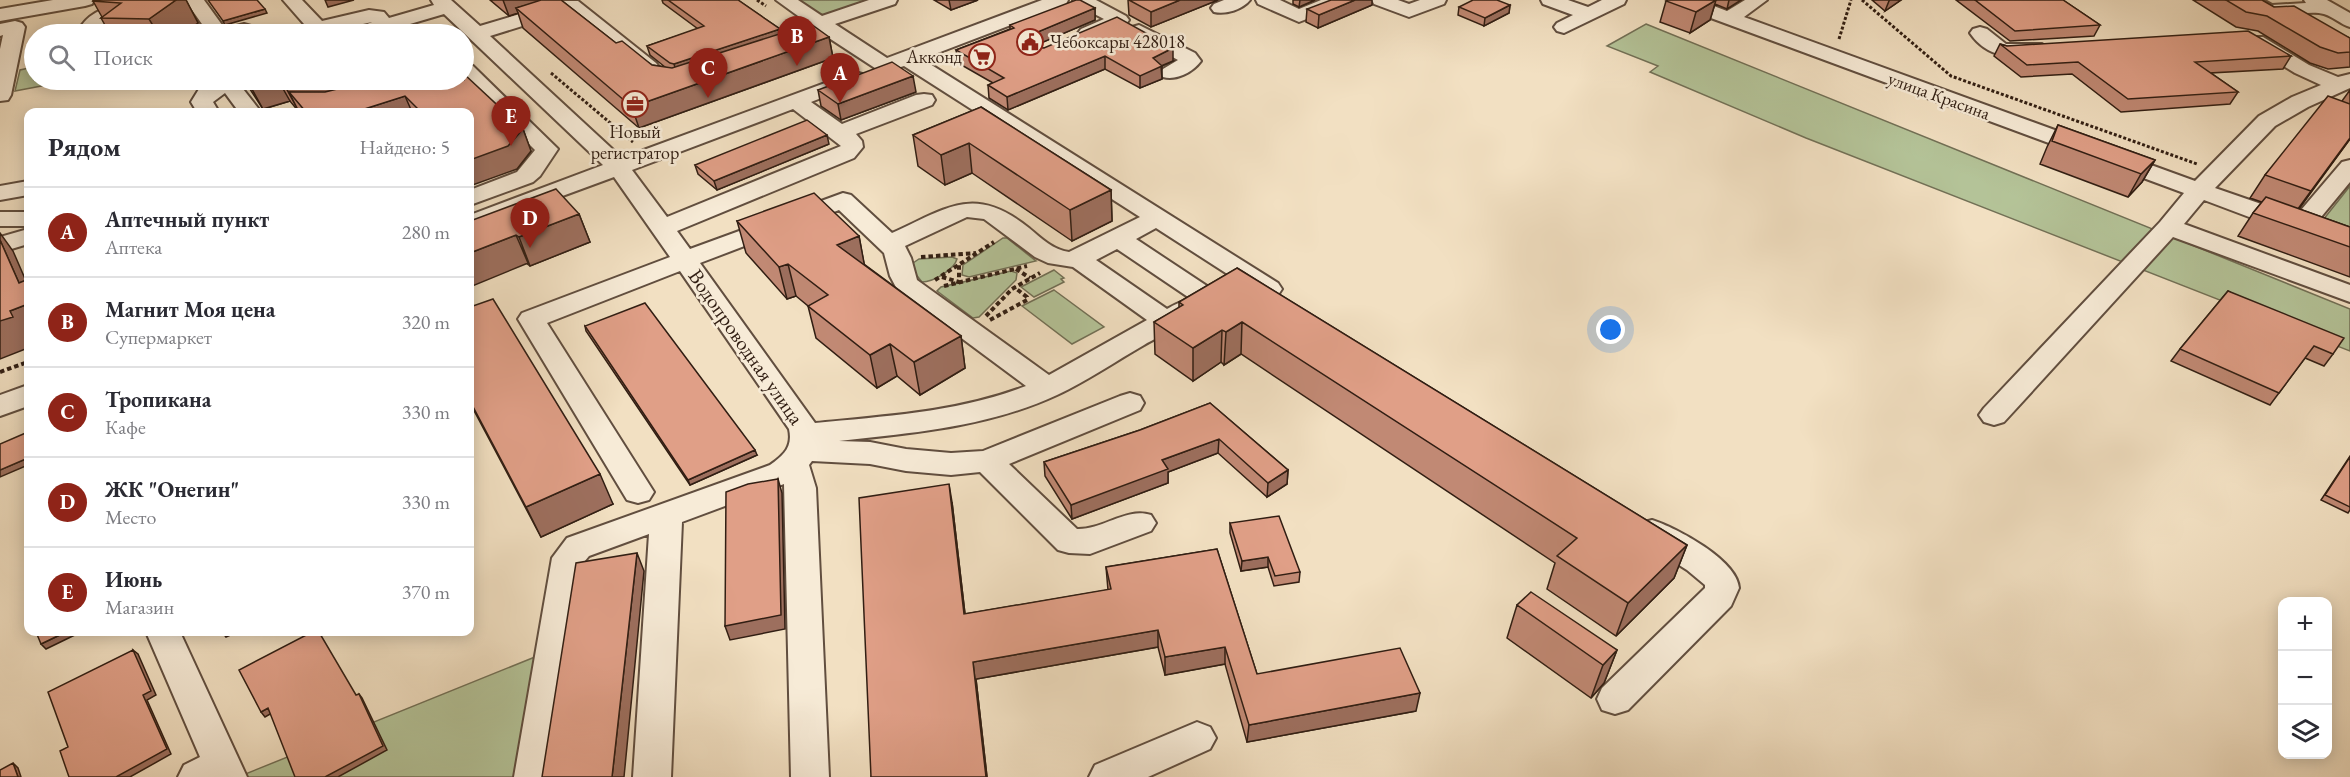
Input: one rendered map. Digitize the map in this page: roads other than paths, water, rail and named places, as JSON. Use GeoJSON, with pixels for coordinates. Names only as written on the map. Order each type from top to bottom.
{"type":"FeatureCollection","features":[{"type":"Feature","properties":{"kind":"street"},"geometry":{"type":"LineString","coordinates":[[92,24],[108,13],[133,3],[157,0]]}},
{"type":"Feature","properties":{"kind":"street"},"geometry":{"type":"LineString","coordinates":[[194,0],[212,24]]}},
{"type":"Feature","properties":{"kind":"street"},"geometry":{"type":"LineString","coordinates":[[292,0],[314,24]]}},
{"type":"Feature","properties":{"kind":"street"},"geometry":{"type":"LineString","coordinates":[[785,0],[825,27],[896,62],[1157,218],[1288,300]]}},
{"type":"Feature","properties":{"kind":"street"},"geometry":{"type":"LineString","coordinates":[[768,53],[888,0]]}},
{"type":"Feature","properties":{"kind":"street"},"geometry":{"type":"LineString","coordinates":[[1083,0],[1188,57],[1191,62],[1170,73]]}},
{"type":"Feature","properties":{"kind":"street"},"geometry":{"type":"LineString","coordinates":[[1221,8],[1241,0]]}},
{"type":"Feature","properties":{"kind":"street"},"geometry":{"type":"LineString","coordinates":[[1265,0],[1299,16],[1338,0]]}},
{"type":"Feature","properties":{"kind":"street"},"geometry":{"type":"LineString","coordinates":[[1381,0],[1409,11],[1437,0]]}},
{"type":"Feature","properties":{"kind":"street"},"geometry":{"type":"LineString","coordinates":[[1550,0],[1588,14]]}},
{"type":"Feature","properties":{"kind":"street"},"geometry":{"type":"LineString","coordinates":[[1564,27],[1617,0]]}},
{"type":"Feature","properties":{"kind":"street","name":"улица Красина"},"geometry":{"type":"LineString","coordinates":[[1680,0],[2290,224],[2303,223],[2350,167]]}},
{"type":"Feature","properties":{"kind":"street"},"geometry":{"type":"LineString","coordinates":[[1729,18],[1758,0]]}},
{"type":"Feature","properties":{"kind":"street"},"geometry":{"type":"LineString","coordinates":[[2249,0],[2268,11],[2320,4],[2350,21]]}},
{"type":"Feature","properties":{"kind":"street"},"geometry":{"type":"LineString","coordinates":[[0,15],[74,1]]}},
{"type":"Feature","properties":{"kind":"street"},"geometry":{"type":"LineString","coordinates":[[474,222],[1051,1]]}},
{"type":"Feature","properties":{"kind":"street"},"geometry":{"type":"LineString","coordinates":[[476,34],[579,2],[666,80]]}},
{"type":"Feature","properties":{"kind":"street"},"geometry":{"type":"LineString","coordinates":[[389,24],[447,3]]}},
{"type":"Feature","properties":{"kind":"street","name":"Водопроводная улица"},"geometry":{"type":"LineString","coordinates":[[447,3],[467,24]]}},
{"type":"Feature","properties":{"kind":"street"},"geometry":{"type":"LineString","coordinates":[[335,24],[369,16],[377,16],[385,24]]}},
{"type":"Feature","properties":{"kind":"street"},"geometry":{"type":"LineString","coordinates":[[1068,41],[1119,20]]}},
{"type":"Feature","properties":{"kind":"street"},"geometry":{"type":"LineString","coordinates":[[0,30],[15,27],[0,95]]}},
{"type":"Feature","properties":{"kind":"street"},"geometry":{"type":"LineString","coordinates":[[1980,33],[2001,50],[2058,46]]}},
{"type":"Feature","properties":{"kind":"street","name":"Водопроводная улица"},"geometry":{"type":"LineString","coordinates":[[476,34],[618,166],[803,426],[801,488],[810,777]]}},
{"type":"Feature","properties":{"kind":"street"},"geometry":{"type":"LineString","coordinates":[[2241,35],[2250,37],[2319,79],[2344,82]]}},
{"type":"Feature","properties":{"kind":"street"},"geometry":{"type":"LineString","coordinates":[[474,67],[503,59]]}},
{"type":"Feature","properties":{"kind":"street"},"geometry":{"type":"LineString","coordinates":[[474,79],[547,149],[525,177],[474,196]]}},
{"type":"Feature","properties":{"kind":"street"},"geometry":{"type":"LineString","coordinates":[[1994,415],[2169,227],[2199,191],[2267,121],[2300,102],[2344,82]]}},
{"type":"Feature","properties":{"kind":"street"},"geometry":{"type":"LineString","coordinates":[[206,108],[202,102],[204,97],[214,90]]}},
{"type":"Feature","properties":{"kind":"street"},"geometry":{"type":"LineString","coordinates":[[234,90],[247,108]]}},
{"type":"Feature","properties":{"kind":"street"},"geometry":{"type":"LineString","coordinates":[[662,228],[846,153],[852,147],[851,141],[794,100]]}},
{"type":"Feature","properties":{"kind":"street"},"geometry":{"type":"LineString","coordinates":[[840,133],[924,100]]}},
{"type":"Feature","properties":{"kind":"street"},"geometry":{"type":"LineString","coordinates":[[2300,102],[2330,115]]}},
{"type":"Feature","properties":{"kind":"street"},"geometry":{"type":"LineString","coordinates":[[0,193],[24,189]]}},
{"type":"Feature","properties":{"kind":"street"},"geometry":{"type":"LineString","coordinates":[[638,492],[531,319],[843,200],[894,251],[902,278],[908,285],[972,329],[1048,388]]}},
{"type":"Feature","properties":{"kind":"street"},"geometry":{"type":"LineString","coordinates":[[894,251],[970,209],[989,211],[1014,229],[1167,321]]}},
{"type":"Feature","properties":{"kind":"street"},"geometry":{"type":"LineString","coordinates":[[1066,259],[1117,238],[1157,218]]}},
{"type":"Feature","properties":{"kind":"street"},"geometry":{"type":"LineString","coordinates":[[0,219],[24,219]]}},
{"type":"Feature","properties":{"kind":"street"},"geometry":{"type":"LineString","coordinates":[[2169,227],[2350,294]]}},
{"type":"Feature","properties":{"kind":"street"},"geometry":{"type":"LineString","coordinates":[[1117,238],[1207,298]]}},
{"type":"Feature","properties":{"kind":"street"},"geometry":{"type":"LineString","coordinates":[[533,777],[568,558],[578,546],[765,480],[801,449],[997,406],[1048,388],[1247,275]]}},
{"type":"Feature","properties":{"kind":"street"},"geometry":{"type":"LineString","coordinates":[[0,406],[24,397]]}},
{"type":"Feature","properties":{"kind":"street"},"geometry":{"type":"LineString","coordinates":[[801,449],[870,453],[906,460],[951,464],[987,461],[1130,403]]}},
{"type":"Feature","properties":{"kind":"street"},"geometry":{"type":"LineString","coordinates":[[987,461],[1069,541],[1090,542],[1140,523]]}},
{"type":"Feature","properties":{"kind":"street"},"geometry":{"type":"LineString","coordinates":[[652,777],[666,515]]}},
{"type":"Feature","properties":{"kind":"street"},"geometry":{"type":"LineString","coordinates":[[1615,699],[1719,597],[1723,589],[1720,579],[1711,570],[1631,518]]}},
{"type":"Feature","properties":{"kind":"street"},"geometry":{"type":"LineString","coordinates":[[165,636],[216,773]]}},
{"type":"Feature","properties":{"kind":"street"},"geometry":{"type":"LineString","coordinates":[[1108,777],[1197,738]]}},
{"type":"Feature","properties":{"kind":"place","name":"Чебоксары 428018"},"geometry":{"type":"Point","coordinates":[1030,42]}},
{"type":"Feature","properties":{"kind":"place","name":"Акконд"},"geometry":{"type":"Point","coordinates":[982,57]}},
{"type":"Feature","properties":{"kind":"place","name":"Магнит Моя цена"},"geometry":{"type":"Point","coordinates":[797,66]}},
{"type":"Feature","properties":{"kind":"place","name":"Тропикана"},"geometry":{"type":"Point","coordinates":[708,98]}},
{"type":"Feature","properties":{"kind":"place","name":"Аптечный пункт"},"geometry":{"type":"Point","coordinates":[840,103]}},
{"type":"Feature","properties":{"kind":"place","name":"Новый регистратор"},"geometry":{"type":"Point","coordinates":[635,104]}},
{"type":"Feature","properties":{"kind":"place","name":"Июнь"},"geometry":{"type":"Point","coordinates":[511,146]}},
{"type":"Feature","properties":{"kind":"place","name":"ЖК \"Онегин\""},"geometry":{"type":"Point","coordinates":[530,248]}}]}
